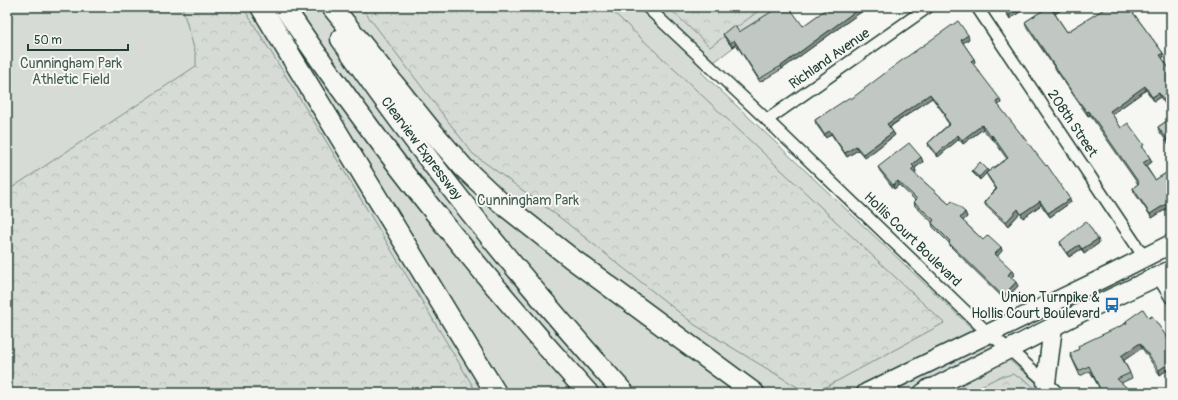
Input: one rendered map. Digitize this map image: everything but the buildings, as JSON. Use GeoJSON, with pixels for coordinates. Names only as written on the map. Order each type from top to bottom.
{"type":"FeatureCollection","features":[{"type":"Feature","properties":{"kind":"highway"},"geometry":{"type":"LineString","coordinates":[[261,7],[496,393]]}},
{"type":"Feature","properties":{"kind":"highway"},"geometry":{"type":"LineString","coordinates":[[284,7],[340,89],[435,214],[497,289],[588,393]]}},
{"type":"Feature","properties":{"kind":"highway","name":"Clearview Expressway"},"geometry":{"type":"LineString","coordinates":[[319,7],[368,78],[444,178],[542,297],[624,393]]}},
{"type":"Feature","properties":{"kind":"highway"},"geometry":{"type":"LineString","coordinates":[[332,7],[431,130],[463,167],[500,202],[571,258],[754,393]]}},
{"type":"Feature","properties":{"kind":"main road"},"geometry":{"type":"LineString","coordinates":[[866,393],[1171,244]]}},
{"type":"Feature","properties":{"kind":"main road"},"geometry":{"type":"LineString","coordinates":[[926,392],[1053,327],[1164,274]]}},
{"type":"Feature","properties":{"kind":"main road"},"geometry":{"type":"LineString","coordinates":[[1052,388],[1053,327]]}},
{"type":"Feature","properties":{"kind":"street","name":"Hollis Court Boulevard"},"geometry":{"type":"LineString","coordinates":[[647,7],[767,120],[988,333],[1009,349],[1052,388]]}},
{"type":"Feature","properties":{"kind":"street","name":"Richland Avenue"},"geometry":{"type":"LineString","coordinates":[[767,120],[928,7]]}},
{"type":"Feature","properties":{"kind":"street","name":"208th Street"},"geometry":{"type":"LineString","coordinates":[[977,7],[1144,257]]}},
{"type":"Feature","properties":{"kind":"street"},"geometry":{"type":"LineString","coordinates":[[1164,274],[1171,298]]}},
{"type":"Feature","properties":{"kind":"green space","name":"Cunningham Park"},"geometry":{"type":"Polygon","coordinates":[[[7,7],[786,7],[701,72],[979,335],[1049,393],[7,393],[7,7]]]}},
{"type":"Feature","properties":{"kind":"green space"},"geometry":{"type":"Polygon","coordinates":[[[182,7],[243,7],[326,141],[477,393],[7,393],[7,191],[196,66],[196,55],[182,7]]]}},
{"type":"Feature","properties":{"kind":"green space"},"geometry":{"type":"Polygon","coordinates":[[[361,7],[608,7],[944,323],[815,393],[807,393],[695,325],[558,216],[473,154],[361,7]]]}},
{"type":"Feature","properties":{"kind":"green space"},"geometry":{"type":"Polygon","coordinates":[[[668,7],[764,7],[710,47],[668,7]]]}},
{"type":"Feature","properties":{"kind":"green space"},"geometry":{"type":"Polygon","coordinates":[[[1012,374],[1027,381],[1040,393],[967,393],[1001,376],[1012,374]]]}},
{"type":"Feature","properties":{"kind":"place","name":"Union Turnpike & Hollis Court Boulevard"},"geometry":{"type":"Point","coordinates":[1112,305]}},
{"type":"Feature","properties":{"kind":"park label","name":"Cunningham Park Athletic Field"},"geometry":{"type":"Point","coordinates":[71,72]}}]}
